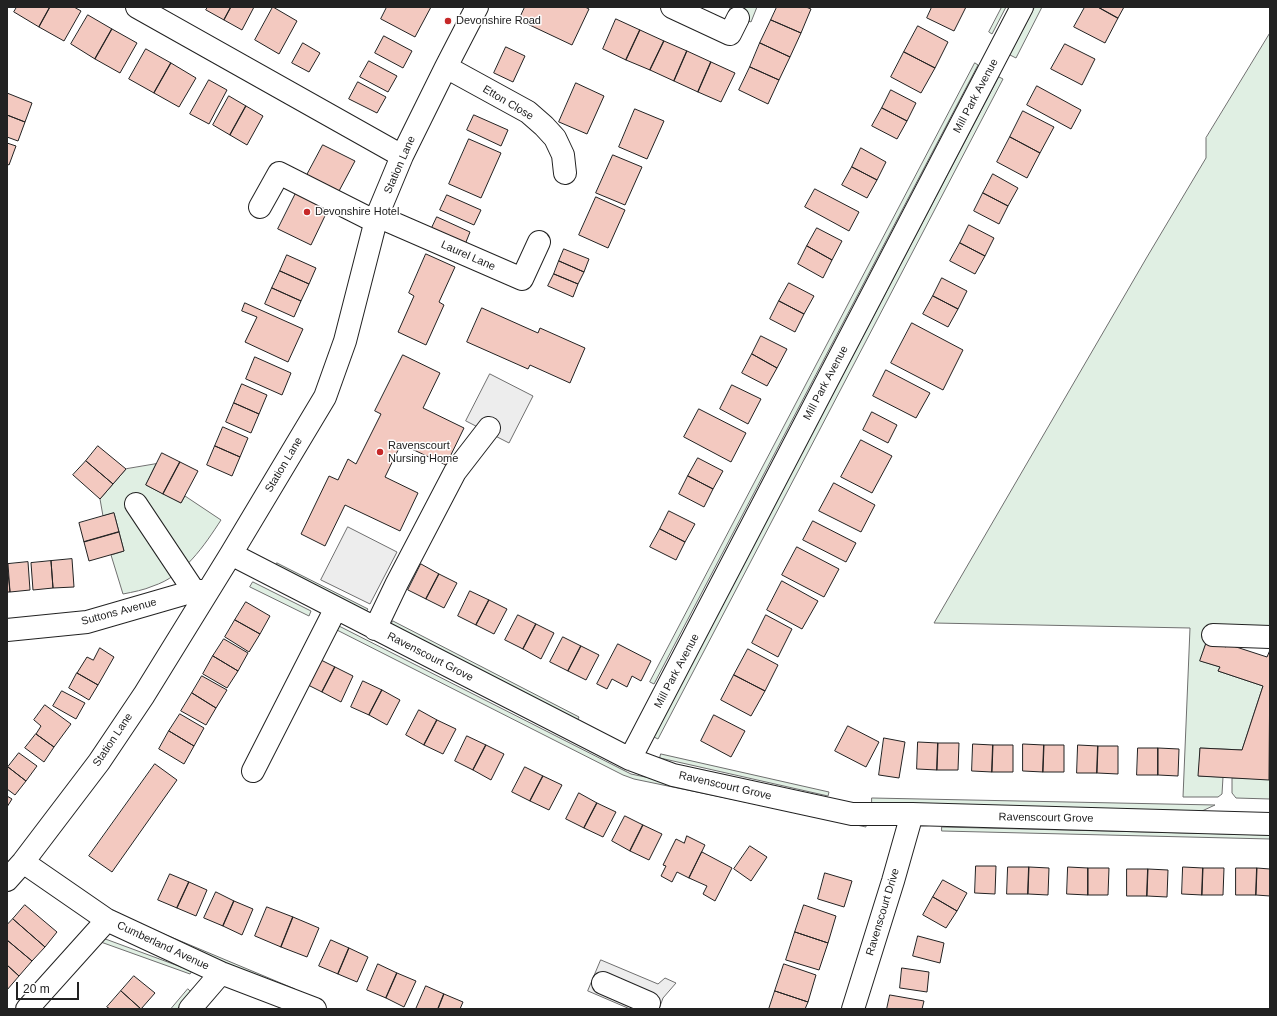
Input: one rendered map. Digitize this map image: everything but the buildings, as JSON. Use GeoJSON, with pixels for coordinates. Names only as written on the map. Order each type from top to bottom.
{"type":"FeatureCollection","features":[{"type":"Feature","properties":{"kind":"street"},"geometry":{"type":"LineString","coordinates":[[137,7],[402,156]]}},
{"type":"Feature","properties":{"kind":"street","name":"Station Lane"},"geometry":{"type":"LineString","coordinates":[[13,871],[98,762],[144,695],[201,591],[230,554],[324,397],[345,341],[377,219],[402,156],[477,7]]}},
{"type":"Feature","properties":{"kind":"street"},"geometry":{"type":"LineString","coordinates":[[672,7],[730,34],[738,18]]}},
{"type":"Feature","properties":{"kind":"street","name":"Mill Park Avenue"},"geometry":{"type":"LineString","coordinates":[[630,759],[1022,7]]}},
{"type":"Feature","properties":{"kind":"street","name":"Etton Close"},"geometry":{"type":"LineString","coordinates":[[446,67],[528,112],[544,126],[555,138],[564,155],[565,173]]}},
{"type":"Feature","properties":{"kind":"street"},"geometry":{"type":"LineString","coordinates":[[260,208],[279,173],[377,219]]}},
{"type":"Feature","properties":{"kind":"street","name":"Laurel Lane"},"geometry":{"type":"LineString","coordinates":[[377,219],[522,279],[539,242]]}},
{"type":"Feature","properties":{"kind":"street"},"geometry":{"type":"LineString","coordinates":[[375,629],[397,583],[455,472],[489,428]]}},
{"type":"Feature","properties":{"kind":"street"},"geometry":{"type":"LineString","coordinates":[[136,504],[201,591]]}},
{"type":"Feature","properties":{"kind":"street","name":"Ravenscourt Grove"},"geometry":{"type":"LineString","coordinates":[[230,554],[630,759],[673,775],[852,814],[912,814],[1270,824]]}},
{"type":"Feature","properties":{"kind":"street","name":"Suttons Avenue"},"geometry":{"type":"LineString","coordinates":[[7,630],[87,622],[201,591]]}},
{"type":"Feature","properties":{"kind":"street"},"geometry":{"type":"LineString","coordinates":[[253,772],[336,608]]}},
{"type":"Feature","properties":{"kind":"street"},"geometry":{"type":"LineString","coordinates":[[1213,635],[1270,637]]}},
{"type":"Feature","properties":{"kind":"street","name":"Ravenscourt Drive"},"geometry":{"type":"LineString","coordinates":[[853,1009],[893,881],[912,814]]}},
{"type":"Feature","properties":{"kind":"street","name":"Cumberland Avenue"},"geometry":{"type":"LineString","coordinates":[[13,871],[106,920],[221,973],[314,1009]]}},
{"type":"Feature","properties":{"kind":"street"},"geometry":{"type":"LineString","coordinates":[[27,1009],[106,920]]}},
{"type":"Feature","properties":{"kind":"street"},"geometry":{"type":"LineString","coordinates":[[190,1009],[221,973]]}},
{"type":"Feature","properties":{"kind":"street"},"geometry":{"type":"LineString","coordinates":[[603,983],[649,1003],[647,1009]]}},
{"type":"Feature","properties":{"kind":"green space"},"geometry":{"type":"Polygon","coordinates":[[[731,7],[757,7],[751,22],[729,13],[731,7]]]}},
{"type":"Feature","properties":{"kind":"green space"},"geometry":{"type":"Polygon","coordinates":[[[1002,7],[1006,7],[992,34],[989,32],[1002,7]]]}},
{"type":"Feature","properties":{"kind":"green space"},"geometry":{"type":"Polygon","coordinates":[[[1035,7],[1042,7],[1016,58],[1010,55],[1035,7]]]}},
{"type":"Feature","properties":{"kind":"green space"},"geometry":{"type":"Polygon","coordinates":[[[1270,33],[1270,630],[1207,641],[1201,661],[1220,667],[1218,671],[1263,686],[1242,750],[1200,748],[1199,776],[1223,777],[1222,794],[1218,797],[1183,797],[1190,628],[934,623],[1206,158],[1206,138],[1270,33]]]}},
{"type":"Feature","properties":{"kind":"green space"},"geometry":{"type":"Polygon","coordinates":[[[975,63],[978,65],[654,684],[650,682],[975,63]]]}},
{"type":"Feature","properties":{"kind":"green space"},"geometry":{"type":"Polygon","coordinates":[[[999,77],[1003,79],[658,739],[654,737],[999,77]]]}},
{"type":"Feature","properties":{"kind":"green space"},"geometry":{"type":"Polygon","coordinates":[[[156,464],[146,485],[181,503],[185,496],[221,520],[208,540],[184,568],[164,581],[150,587],[123,594],[111,555],[124,551],[114,513],[103,516],[100,499],[126,469],[156,464]]]}},
{"type":"Feature","properties":{"kind":"green space"},"geometry":{"type":"Polygon","coordinates":[[[277,563],[368,609],[365,613],[274,568],[277,563]]]}},
{"type":"Feature","properties":{"kind":"green space"},"geometry":{"type":"Polygon","coordinates":[[[253,582],[311,611],[309,616],[250,587],[253,582]]]}},
{"type":"Feature","properties":{"kind":"green space"},"geometry":{"type":"Polygon","coordinates":[[[393,621],[579,717],[577,721],[391,625],[393,621]]]}},
{"type":"Feature","properties":{"kind":"green space"},"geometry":{"type":"Polygon","coordinates":[[[333,623],[631,774],[866,824],[866,827],[634,779],[623,775],[331,627],[333,623]]]}},
{"type":"Feature","properties":{"kind":"green space"},"geometry":{"type":"Polygon","coordinates":[[[661,754],[829,792],[828,796],[660,758],[661,754]]]}},
{"type":"Feature","properties":{"kind":"green space"},"geometry":{"type":"Polygon","coordinates":[[[1270,764],[1270,799],[1236,798],[1232,793],[1232,778],[1269,779],[1270,764]]]}},
{"type":"Feature","properties":{"kind":"green space"},"geometry":{"type":"Polygon","coordinates":[[[872,798],[1215,805],[1202,811],[872,803],[872,798]]]}},
{"type":"Feature","properties":{"kind":"green space"},"geometry":{"type":"Polygon","coordinates":[[[942,827],[1270,835],[1270,839],[942,831],[942,827]]]}},
{"type":"Feature","properties":{"kind":"green space"},"geometry":{"type":"Polygon","coordinates":[[[128,919],[295,989],[293,991],[127,921],[128,919]]]}},
{"type":"Feature","properties":{"kind":"green space"},"geometry":{"type":"Polygon","coordinates":[[[100,937],[192,971],[190,974],[98,941],[100,937]]]}},
{"type":"Feature","properties":{"kind":"green space"},"geometry":{"type":"Polygon","coordinates":[[[188,989],[192,993],[177,1009],[171,1009],[188,989]]]}},
{"type":"Feature","properties":{"kind":"shaded area"},"geometry":{"type":"Polygon","coordinates":[[[490,374],[533,396],[509,443],[466,421],[490,374]]]}},
{"type":"Feature","properties":{"kind":"shaded area"},"geometry":{"type":"Polygon","coordinates":[[[348,527],[397,552],[370,604],[321,580],[348,527]]]}},
{"type":"Feature","properties":{"kind":"shaded area"},"geometry":{"type":"Polygon","coordinates":[[[601,960],[658,984],[665,978],[676,983],[663,998],[659,1009],[630,1009],[588,991],[601,960]]]}},
{"type":"Feature","properties":{"kind":"place","name":"Devonshire Road"},"geometry":{"type":"Point","coordinates":[448,21]}},
{"type":"Feature","properties":{"kind":"place","name":"Devonshire Hotel"},"geometry":{"type":"Point","coordinates":[307,212]}},
{"type":"Feature","properties":{"kind":"place","name":"Ravenscourt Nursing Home"},"geometry":{"type":"Point","coordinates":[380,452]}}]}
